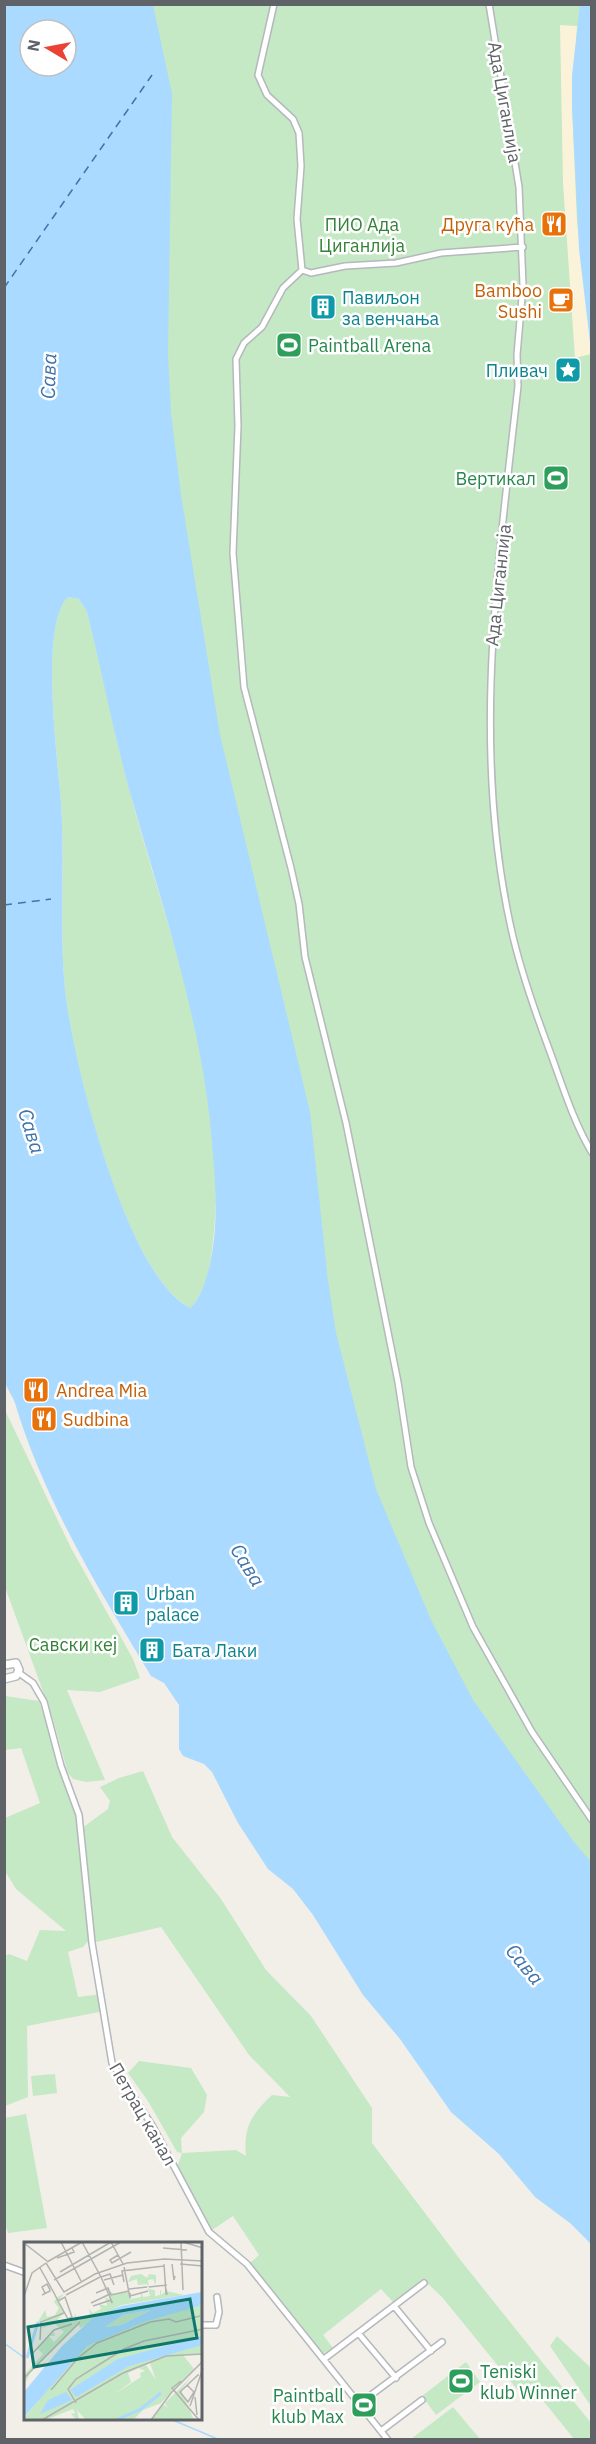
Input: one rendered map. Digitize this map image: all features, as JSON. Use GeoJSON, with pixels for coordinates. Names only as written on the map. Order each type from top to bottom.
{"type":"FeatureCollection","features":[{"type":"Feature","properties":{"kind":"street"},"geometry":{"type":"LineString","coordinates":[[274,4],[258,75],[267,95],[293,119],[299,133],[301,166],[297,219],[302,270]]}},
{"type":"Feature","properties":{"kind":"street","name":"Ада Циганлија"},"geometry":{"type":"LineString","coordinates":[[489,4],[518,185],[523,247],[518,386],[491,653],[491,777],[497,841],[511,927],[531,1001],[564,1092],[591,1153]]}},
{"type":"Feature","properties":{"kind":"street"},"geometry":{"type":"LineString","coordinates":[[302,270],[311,273],[345,266],[396,262],[441,254],[523,247]]}},
{"type":"Feature","properties":{"kind":"street"},"geometry":{"type":"LineString","coordinates":[[302,270],[283,288],[262,327],[244,344],[236,359],[238,426],[233,553],[238,640],[244,687],[291,868],[299,904],[305,957],[344,1112],[398,1382],[411,1467],[429,1523],[473,1627],[532,1732],[591,1820]]}},
{"type":"Feature","properties":{"kind":"street"},"geometry":{"type":"LineString","coordinates":[[4,1665],[16,1663],[19,1673],[4,1679]]}},
{"type":"Feature","properties":{"kind":"street","name":"Петрац канал"},"geometry":{"type":"LineString","coordinates":[[19,1673],[33,1683],[44,1702],[61,1766],[69,1783],[82,1828],[89,1919],[112,2063],[153,2127],[209,2232],[248,2264],[388,2439]]}},
{"type":"Feature","properties":{"kind":"street"},"geometry":{"type":"LineString","coordinates":[[4,2265],[24,2272]]}},
{"type":"Feature","properties":{"kind":"street"},"geometry":{"type":"LineString","coordinates":[[324,2360],[424,2283]]}},
{"type":"Feature","properties":{"kind":"street"},"geometry":{"type":"LineString","coordinates":[[202,2325],[214,2326],[217,2322],[217,2297]]}},
{"type":"Feature","properties":{"kind":"street"},"geometry":{"type":"LineString","coordinates":[[394,2306],[430,2351]]}},
{"type":"Feature","properties":{"kind":"street"},"geometry":{"type":"LineString","coordinates":[[359,2334],[396,2378]]}},
{"type":"Feature","properties":{"kind":"street"},"geometry":{"type":"LineString","coordinates":[[359,2404],[442,2342]]}},
{"type":"Feature","properties":{"kind":"street"},"geometry":{"type":"LineString","coordinates":[[381,2431],[422,2400]]}},
{"type":"Feature","properties":{"kind":"green space","name":"ПИО Ада Циганлија"},"geometry":{"type":"Polygon","coordinates":[[[117,5],[591,5],[591,1896],[356,1526],[154,522],[117,5]]]}},
{"type":"Feature","properties":{"kind":"green space"},"geometry":{"type":"Polygon","coordinates":[[[68,597],[79,599],[87,612],[128,785],[177,953],[204,1067],[212,1124],[216,1182],[213,1241],[204,1286],[196,1302],[190,1308],[166,1287],[144,1254],[124,1211],[90,1112],[70,1022],[63,966],[62,825],[52,695],[54,635],[59,612],[68,597]]]}},
{"type":"Feature","properties":{"kind":"green space","name":"Савски кеј"},"geometry":{"type":"Polygon","coordinates":[[[4,1408],[71,1548],[133,1659],[140,1678],[100,1692],[67,1690],[105,1780],[86,1782],[73,1779],[68,1773],[52,1716],[5,1587],[4,1408]]]}},
{"type":"Feature","properties":{"kind":"green space"},"geometry":{"type":"Polygon","coordinates":[[[5,1696],[39,1701],[79,1815],[89,1940],[83,1947],[55,1956],[68,1952],[78,1997],[102,1994],[104,2011],[27,2026],[28,2097],[5,2106],[5,1956],[9,1954],[27,1961],[40,1930],[66,1931],[16,1889],[5,1871],[5,1818],[40,1803],[21,1748],[5,1750],[5,1696]]]}},
{"type":"Feature","properties":{"kind":"green space"},"geometry":{"type":"Polygon","coordinates":[[[143,1771],[172,1837],[221,1899],[266,1970],[311,2016],[372,2108],[372,2143],[462,2262],[591,2423],[591,2439],[574,2439],[541,2398],[532,2400],[521,2394],[442,2297],[423,2279],[394,2303],[381,2289],[323,2335],[333,2348],[322,2354],[250,2263],[259,2255],[233,2216],[209,2232],[176,2171],[182,2153],[236,2150],[246,2156],[248,2129],[259,2108],[272,2095],[290,2097],[249,2055],[161,1927],[92,1943],[82,1828],[108,1809],[110,1801],[100,1787],[119,1778],[143,1771]]]}},
{"type":"Feature","properties":{"kind":"green space"},"geometry":{"type":"Polygon","coordinates":[[[139,2061],[191,2068],[207,2095],[204,2112],[181,2138],[182,2153],[177,2152],[148,2101],[128,2073],[139,2061]]]}},
{"type":"Feature","properties":{"kind":"green space"},"geometry":{"type":"Polygon","coordinates":[[[55,2074],[57,2093],[33,2096],[31,2076],[55,2074]]]}},
{"type":"Feature","properties":{"kind":"green space"},"geometry":{"type":"Polygon","coordinates":[[[26,2114],[47,2228],[8,2233],[4,2220],[5,2118],[26,2114]]]}},
{"type":"Feature","properties":{"kind":"green space"},"geometry":{"type":"Polygon","coordinates":[[[557,2336],[591,2368],[591,2406],[550,2346],[557,2336]]]}},
{"type":"Feature","properties":{"kind":"green space"},"geometry":{"type":"Polygon","coordinates":[[[466,2362],[480,2382],[436,2415],[422,2396],[466,2362]]]}},
{"type":"Feature","properties":{"kind":"green space"},"geometry":{"type":"Polygon","coordinates":[[[453,2407],[480,2439],[411,2439],[453,2407]]]}},
{"type":"Feature","properties":{"kind":"sand"},"geometry":{"type":"Polygon","coordinates":[[[560,25],[577,26],[572,106],[577,222],[592,351],[591,354],[575,358],[563,183],[560,25]]]}},
{"type":"Feature","properties":{"kind":"water","name":"Сава"},"geometry":{"type":"Polygon","coordinates":[[[4,5],[153,5],[172,94],[168,354],[171,413],[181,495],[220,735],[310,1112],[328,1281],[336,1333],[376,1489],[431,1620],[473,1700],[574,1842],[591,1862],[591,2244],[570,2223],[535,2197],[499,2154],[451,2112],[400,2039],[363,1995],[313,1915],[293,1889],[268,1869],[238,1823],[212,1772],[204,1764],[183,1756],[179,1749],[179,1705],[164,1683],[151,1676],[74,1544],[41,1474],[5,1382],[4,5]],[[68,597],[59,612],[54,635],[52,664],[52,695],[62,825],[63,966],[70,1021],[78,1064],[91,1112],[106,1163],[124,1211],[144,1254],[167,1288],[190,1308],[201,1293],[207,1276],[213,1250],[215,1223],[213,1155],[201,1062],[181,970],[123,767],[87,612],[79,599],[68,597]]]}},
{"type":"Feature","properties":{"kind":"water"},"geometry":{"type":"Polygon","coordinates":[[[580,5],[592,5],[591,351],[579,249],[572,106],[572,75],[580,5]]]}},
{"type":"Feature","properties":{"kind":"waterway"},"geometry":{"type":"LineString","coordinates":[[4,2343],[24,2358]]}},
{"type":"Feature","properties":{"kind":"waterway"},"geometry":{"type":"LineString","coordinates":[[173,2420],[220,2440]]}},
{"type":"Feature","properties":{"kind":"ferry route"},"geometry":{"type":"LineString","coordinates":[[4,288],[152,75]]}},
{"type":"Feature","properties":{"kind":"ferry route"},"geometry":{"type":"LineString","coordinates":[[4,905],[51,899]]}},
{"type":"Feature","properties":{"kind":"place","name":"Друга кућа"},"geometry":{"type":"Point","coordinates":[554,224]}},
{"type":"Feature","properties":{"kind":"place","name":"Bamboo Sushi"},"geometry":{"type":"Point","coordinates":[561,300]}},
{"type":"Feature","properties":{"kind":"place","name":"Павиљон за венчања"},"geometry":{"type":"Point","coordinates":[323,307]}},
{"type":"Feature","properties":{"kind":"place","name":"Paintball Arena"},"geometry":{"type":"Point","coordinates":[289,345]}},
{"type":"Feature","properties":{"kind":"place","name":"Пливач"},"geometry":{"type":"Point","coordinates":[568,370]}},
{"type":"Feature","properties":{"kind":"place","name":"Вертикал"},"geometry":{"type":"Point","coordinates":[556,478]}},
{"type":"Feature","properties":{"kind":"place","name":"Andrea Mia"},"geometry":{"type":"Point","coordinates":[36,1390]}},
{"type":"Feature","properties":{"kind":"place","name":"Sudbina"},"geometry":{"type":"Point","coordinates":[44,1419]}},
{"type":"Feature","properties":{"kind":"place","name":"Urban palace"},"geometry":{"type":"Point","coordinates":[126,1603]}},
{"type":"Feature","properties":{"kind":"place","name":"Бата Лаки"},"geometry":{"type":"Point","coordinates":[152,1650]}},
{"type":"Feature","properties":{"kind":"place","name":"Teniski klub Winner"},"geometry":{"type":"Point","coordinates":[461,2381]}},
{"type":"Feature","properties":{"kind":"place","name":"Paintball klub Max"},"geometry":{"type":"Point","coordinates":[364,2405]}}]}
